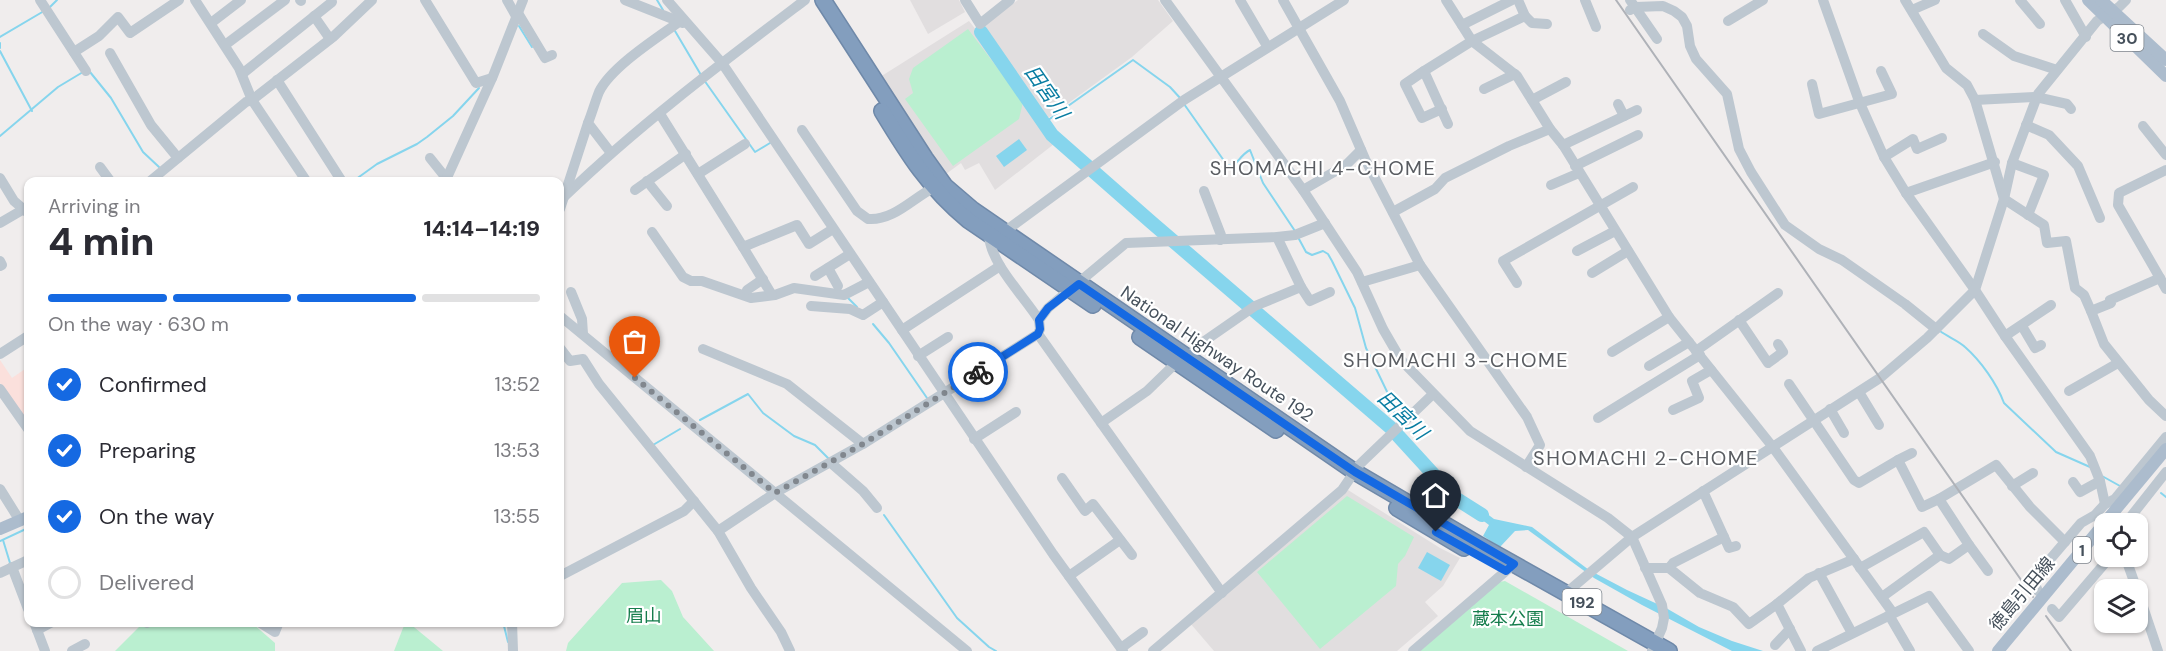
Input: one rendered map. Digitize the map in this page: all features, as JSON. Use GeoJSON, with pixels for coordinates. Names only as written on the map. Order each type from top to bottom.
{"type":"FeatureCollection","features":[{"type":"Feature","properties":{"kind":"highway","name":"National Highway Route 192"},"geometry":{"type":"LineString","coordinates":[[811,0],[933,188],[953,208],[996,233],[1352,476],[1476,549],[1657,649]]}},
{"type":"Feature","properties":{"kind":"highway","name":"National Highway Route 192"},"geometry":{"type":"LineString","coordinates":[[823,0],[912,139],[945,186],[996,233]]}},
{"type":"Feature","properties":{"kind":"highway","name":"National Highway Route 192"},"geometry":{"type":"LineString","coordinates":[[1510,568],[1566,593],[1657,649]]}},
{"type":"Feature","properties":{"kind":"main road","name":"30"},"geometry":{"type":"LineString","coordinates":[[2088,0],[2166,60]]}},
{"type":"Feature","properties":{"kind":"main road","name":"30"},"geometry":{"type":"LineString","coordinates":[[2101,0],[2109,14],[2166,75]]}},
{"type":"Feature","properties":{"kind":"main road","name":"徳島引田線"},"geometry":{"type":"LineString","coordinates":[[1998,651],[2166,449]]}},
{"type":"Feature","properties":{"kind":"main road","name":"1"},"geometry":{"type":"LineString","coordinates":[[2123,513],[2166,461]]}},
{"type":"Feature","properties":{"kind":"main road"},"geometry":{"type":"LineString","coordinates":[[0,530],[24,519]]}},
{"type":"Feature","properties":{"kind":"main road","name":"1"},"geometry":{"type":"LineString","coordinates":[[2008,651],[2094,547]]}},
{"type":"Feature","properties":{"kind":"street"},"geometry":{"type":"LineString","coordinates":[[40,0],[86,71]]}},
{"type":"Feature","properties":{"kind":"street"},"geometry":{"type":"LineString","coordinates":[[74,52],[99,36],[118,17],[130,33],[179,0]]}},
{"type":"Feature","properties":{"kind":"street"},"geometry":{"type":"LineString","coordinates":[[195,0],[242,74],[252,100],[304,177]]}},
{"type":"Feature","properties":{"kind":"street"},"geometry":{"type":"LineString","coordinates":[[211,23],[242,0]]}},
{"type":"Feature","properties":{"kind":"street"},"geometry":{"type":"LineString","coordinates":[[225,45],[285,0]]}},
{"type":"Feature","properties":{"kind":"street"},"geometry":{"type":"LineString","coordinates":[[156,177],[246,102],[252,100],[330,39],[372,0]]}},
{"type":"Feature","properties":{"kind":"street"},"geometry":{"type":"LineString","coordinates":[[425,0],[476,83],[492,78]]}},
{"type":"Feature","properties":{"kind":"street"},"geometry":{"type":"LineString","coordinates":[[507,0],[545,58],[552,55]]}},
{"type":"Feature","properties":{"kind":"street"},"geometry":{"type":"LineString","coordinates":[[447,177],[492,78],[523,0]]}},
{"type":"Feature","properties":{"kind":"street"},"geometry":{"type":"LineString","coordinates":[[625,0],[674,22],[722,63],[974,439],[1122,650],[1143,632]]}},
{"type":"Feature","properties":{"kind":"street"},"geometry":{"type":"LineString","coordinates":[[667,0],[674,22]]}},
{"type":"Feature","properties":{"kind":"street"},"geometry":{"type":"LineString","coordinates":[[565,196],[610,153],[702,78],[806,0]]}},
{"type":"Feature","properties":{"kind":"street"},"geometry":{"type":"LineString","coordinates":[[965,0],[980,24],[1010,0]]}},
{"type":"Feature","properties":{"kind":"street"},"geometry":{"type":"LineString","coordinates":[[1165,0],[1325,223],[1362,282],[1383,329],[1401,360],[1470,431],[1608,518],[1632,537],[1662,605],[1664,618],[1657,649]]}},
{"type":"Feature","properties":{"kind":"street"},"geometry":{"type":"LineString","coordinates":[[1240,0],[1267,46]]}},
{"type":"Feature","properties":{"kind":"street"},"geometry":{"type":"LineString","coordinates":[[1283,0],[1340,101],[1361,150],[1420,264],[1527,417],[1540,445],[1526,467]]}},
{"type":"Feature","properties":{"kind":"street"},"geometry":{"type":"LineString","coordinates":[[718,531],[775,493],[863,444],[1038,334],[1039,320],[1000,266],[989,245],[996,233],[1090,169],[1182,101],[1344,0]]}},
{"type":"Feature","properties":{"kind":"street"},"geometry":{"type":"LineString","coordinates":[[1446,0],[1472,41],[1515,74],[1550,129],[1563,145],[1669,317],[1772,446],[1882,597],[1910,651]]}},
{"type":"Feature","properties":{"kind":"street"},"geometry":{"type":"LineString","coordinates":[[1462,25],[1512,0]]}},
{"type":"Feature","properties":{"kind":"street"},"geometry":{"type":"LineString","coordinates":[[1518,0],[1525,16],[1532,23],[1547,24]]}},
{"type":"Feature","properties":{"kind":"street"},"geometry":{"type":"LineString","coordinates":[[1585,0],[1596,27]]}},
{"type":"Feature","properties":{"kind":"street"},"geometry":{"type":"LineString","coordinates":[[1728,21],[1763,0]]}},
{"type":"Feature","properties":{"kind":"street"},"geometry":{"type":"LineString","coordinates":[[1823,0],[1859,102],[1884,157],[2004,336],[2090,456],[2098,474],[2105,504]]}},
{"type":"Feature","properties":{"kind":"street"},"geometry":{"type":"LineString","coordinates":[[1935,0],[1907,3],[1946,68],[1967,85],[1975,100],[2004,199],[2044,225],[2047,243],[2066,242],[2075,288],[2084,295],[2104,344],[2149,400],[2166,416]]}},
{"type":"Feature","properties":{"kind":"street"},"geometry":{"type":"LineString","coordinates":[[2020,0],[2040,24]]}},
{"type":"Feature","properties":{"kind":"street"},"geometry":{"type":"LineString","coordinates":[[2065,0],[2085,37]]}},
{"type":"Feature","properties":{"kind":"street"},"geometry":{"type":"LineString","coordinates":[[1566,593],[1632,537],[1886,374],[1975,290],[2004,199],[2012,163],[2036,97],[2097,21],[2126,0]]}},
{"type":"Feature","properties":{"kind":"street"},"geometry":{"type":"LineString","coordinates":[[242,74],[332,2]]}},
{"type":"Feature","properties":{"kind":"street"},"geometry":{"type":"LineString","coordinates":[[1632,6],[1658,39]]}},
{"type":"Feature","properties":{"kind":"street"},"geometry":{"type":"LineString","coordinates":[[1632,6],[1663,6],[1674,10],[1682,17],[1687,26],[1690,46],[1696,58],[1727,94],[1739,149],[1785,225],[1905,303],[1936,329]]}},
{"type":"Feature","properties":{"kind":"street"},"geometry":{"type":"LineString","coordinates":[[314,16],[330,39]]}},
{"type":"Feature","properties":{"kind":"street"},"geometry":{"type":"LineString","coordinates":[[1442,109],[1422,118],[1405,84],[1472,41],[1525,16]]}},
{"type":"Feature","properties":{"kind":"street"},"geometry":{"type":"LineString","coordinates":[[565,196],[600,90],[611,77],[674,22]]}},
{"type":"Feature","properties":{"kind":"street"},"geometry":{"type":"LineString","coordinates":[[1983,34],[2014,56],[2057,70]]}},
{"type":"Feature","properties":{"kind":"street"},"geometry":{"type":"LineString","coordinates":[[110,53],[151,125],[178,158]]}},
{"type":"Feature","properties":{"kind":"street"},"geometry":{"type":"LineString","coordinates":[[1424,71],[1448,124]]}},
{"type":"Feature","properties":{"kind":"street"},"geometry":{"type":"LineString","coordinates":[[1812,84],[1819,114],[1892,94],[1881,71]]}},
{"type":"Feature","properties":{"kind":"street"},"geometry":{"type":"LineString","coordinates":[[1484,89],[1515,74]]}},
{"type":"Feature","properties":{"kind":"street"},"geometry":{"type":"LineString","coordinates":[[277,81],[339,177]]}},
{"type":"Feature","properties":{"kind":"street"},"geometry":{"type":"LineString","coordinates":[[1532,100],[1566,82]]}},
{"type":"Feature","properties":{"kind":"street"},"geometry":{"type":"LineString","coordinates":[[1975,100],[2036,97],[2067,104],[2071,110]]}},
{"type":"Feature","properties":{"kind":"street"},"geometry":{"type":"LineString","coordinates":[[1618,104],[1624,116]]}},
{"type":"Feature","properties":{"kind":"street"},"geometry":{"type":"LineString","coordinates":[[1563,145],[1637,110]]}},
{"type":"Feature","properties":{"kind":"street"},"geometry":{"type":"LineString","coordinates":[[660,114],[772,295]]}},
{"type":"Feature","properties":{"kind":"street"},"geometry":{"type":"LineString","coordinates":[[588,123],[610,153]]}},
{"type":"Feature","properties":{"kind":"street"},"geometry":{"type":"LineString","coordinates":[[2026,125],[2049,135],[2079,166],[2100,218]]}},
{"type":"Feature","properties":{"kind":"street"},"geometry":{"type":"LineString","coordinates":[[2143,126],[2166,155]]}},
{"type":"Feature","properties":{"kind":"street"},"geometry":{"type":"LineString","coordinates":[[1393,212],[1435,189],[1444,178],[1550,129]]}},
{"type":"Feature","properties":{"kind":"street"},"geometry":{"type":"LineString","coordinates":[[802,130],[858,211],[868,219],[885,218],[933,188]]}},
{"type":"Feature","properties":{"kind":"street"},"geometry":{"type":"LineString","coordinates":[[1551,185],[1638,135]]}},
{"type":"Feature","properties":{"kind":"street"},"geometry":{"type":"LineString","coordinates":[[1884,157],[1913,139],[1917,149],[1942,138]]}},
{"type":"Feature","properties":{"kind":"street"},"geometry":{"type":"LineString","coordinates":[[698,174],[745,144]]}},
{"type":"Feature","properties":{"kind":"street"},"geometry":{"type":"LineString","coordinates":[[1303,190],[1347,165],[1361,150]]}},
{"type":"Feature","properties":{"kind":"street"},"geometry":{"type":"LineString","coordinates":[[635,189],[686,154]]}},
{"type":"Feature","properties":{"kind":"street"},"geometry":{"type":"LineString","coordinates":[[430,158],[444,177]]}},
{"type":"Feature","properties":{"kind":"street"},"geometry":{"type":"LineString","coordinates":[[1906,193],[1954,182],[1980,167],[1995,162]]}},
{"type":"Feature","properties":{"kind":"street"},"geometry":{"type":"LineString","coordinates":[[2012,163],[2044,175],[2028,215]]}},
{"type":"Feature","properties":{"kind":"street"},"geometry":{"type":"LineString","coordinates":[[100,167],[107,177]]}},
{"type":"Feature","properties":{"kind":"street"},"geometry":{"type":"LineString","coordinates":[[1980,167],[1983,178]]}},
{"type":"Feature","properties":{"kind":"street"},"geometry":{"type":"LineString","coordinates":[[2166,170],[2119,193],[2118,205],[2166,290]]}},
{"type":"Feature","properties":{"kind":"street"},"geometry":{"type":"LineString","coordinates":[[0,178],[14,201],[24,209]]}},
{"type":"Feature","properties":{"kind":"street"},"geometry":{"type":"LineString","coordinates":[[647,181],[667,206]]}},
{"type":"Feature","properties":{"kind":"street"},"geometry":{"type":"LineString","coordinates":[[1517,284],[1503,261],[1633,187]]}},
{"type":"Feature","properties":{"kind":"street"},"geometry":{"type":"LineString","coordinates":[[1204,191],[1221,235],[1220,240]]}},
{"type":"Feature","properties":{"kind":"street"},"geometry":{"type":"LineString","coordinates":[[0,223],[24,212]]}},
{"type":"Feature","properties":{"kind":"street"},"geometry":{"type":"LineString","coordinates":[[1039,320],[1048,308],[1126,243],[1277,237],[1296,234],[1325,223]]}},
{"type":"Feature","properties":{"kind":"street"},"geometry":{"type":"LineString","coordinates":[[743,247],[796,225],[809,244],[833,229]]}},
{"type":"Feature","properties":{"kind":"street"},"geometry":{"type":"LineString","coordinates":[[1577,251],[1615,231]]}},
{"type":"Feature","properties":{"kind":"street"},"geometry":{"type":"LineString","coordinates":[[652,232],[683,277],[751,298],[772,295],[794,288],[844,295],[869,282]]}},
{"type":"Feature","properties":{"kind":"street"},"geometry":{"type":"LineString","coordinates":[[1277,237],[1310,302],[1330,292]]}},
{"type":"Feature","properties":{"kind":"street"},"geometry":{"type":"LineString","coordinates":[[1592,273],[1628,251]]}},
{"type":"Feature","properties":{"kind":"street"},"geometry":{"type":"LineString","coordinates":[[815,276],[850,254]]}},
{"type":"Feature","properties":{"kind":"street"},"geometry":{"type":"LineString","coordinates":[[0,261],[2,265],[0,266]]}},
{"type":"Feature","properties":{"kind":"street"},"geometry":{"type":"LineString","coordinates":[[1362,282],[1420,264]]}},
{"type":"Feature","properties":{"kind":"street"},"geometry":{"type":"LineString","coordinates":[[902,330],[1000,266]]}},
{"type":"Feature","properties":{"kind":"street"},"geometry":{"type":"LineString","coordinates":[[828,268],[838,286]]}},
{"type":"Feature","properties":{"kind":"street"},"geometry":{"type":"LineString","coordinates":[[2091,311],[2160,278]]}},
{"type":"Feature","properties":{"kind":"street"},"geometry":{"type":"LineString","coordinates":[[747,290],[763,279]]}},
{"type":"Feature","properties":{"kind":"street"},"geometry":{"type":"LineString","coordinates":[[1101,423],[1147,391],[1206,340],[1252,308],[1301,287]]}},
{"type":"Feature","properties":{"kind":"street"},"geometry":{"type":"LineString","coordinates":[[571,292],[582,319],[583,334]]}},
{"type":"Feature","properties":{"kind":"street"},"geometry":{"type":"LineString","coordinates":[[1598,418],[1698,353],[1778,293]]}},
{"type":"Feature","properties":{"kind":"street"},"geometry":{"type":"LineString","coordinates":[[812,306],[850,309],[863,315],[883,302]]}},
{"type":"Feature","properties":{"kind":"street"},"geometry":{"type":"LineString","coordinates":[[2004,336],[2051,305]]}},
{"type":"Feature","properties":{"kind":"street"},"geometry":{"type":"LineString","coordinates":[[1612,352],[1669,317]]}},
{"type":"Feature","properties":{"kind":"street"},"geometry":{"type":"LineString","coordinates":[[564,319],[967,651]]}},
{"type":"Feature","properties":{"kind":"street"},"geometry":{"type":"LineString","coordinates":[[1739,320],[1768,363],[1783,352],[1778,344]]}},
{"type":"Feature","properties":{"kind":"street"},"geometry":{"type":"LineString","coordinates":[[2022,326],[2035,348],[2041,345]]}},
{"type":"Feature","properties":{"kind":"street"},"geometry":{"type":"LineString","coordinates":[[1038,334],[1222,593]]}},
{"type":"Feature","properties":{"kind":"street"},"geometry":{"type":"LineString","coordinates":[[918,356],[948,337]]}},
{"type":"Feature","properties":{"kind":"street"},"geometry":{"type":"LineString","coordinates":[[0,354],[24,339]]}},
{"type":"Feature","properties":{"kind":"street"},"geometry":{"type":"LineString","coordinates":[[1649,366],[1689,342]]}},
{"type":"Feature","properties":{"kind":"street"},"geometry":{"type":"LineString","coordinates":[[703,349],[787,384],[863,444]]}},
{"type":"Feature","properties":{"kind":"street"},"geometry":{"type":"LineString","coordinates":[[564,353],[570,361],[583,359],[598,384],[718,531],[751,588],[781,632],[790,651]]}},
{"type":"Feature","properties":{"kind":"street"},"geometry":{"type":"LineString","coordinates":[[2069,391],[2118,363]]}},
{"type":"Feature","properties":{"kind":"street"},"geometry":{"type":"LineString","coordinates":[[1673,410],[1699,398],[1692,381],[1711,370]]}},
{"type":"Feature","properties":{"kind":"street"},"geometry":{"type":"LineString","coordinates":[[1789,384],[1854,480],[1859,483],[1912,453]]}},
{"type":"Feature","properties":{"kind":"street"},"geometry":{"type":"LineString","coordinates":[[0,389],[24,423]]}},
{"type":"Feature","properties":{"kind":"street"},"geometry":{"type":"LineString","coordinates":[[1859,392],[1879,425]]}},
{"type":"Feature","properties":{"kind":"street"},"geometry":{"type":"LineString","coordinates":[[1153,651],[1342,490],[1394,430],[1433,394]]}},
{"type":"Feature","properties":{"kind":"street"},"geometry":{"type":"LineString","coordinates":[[1830,410],[1844,433]]}},
{"type":"Feature","properties":{"kind":"street"},"geometry":{"type":"LineString","coordinates":[[974,439],[1016,412]]}},
{"type":"Feature","properties":{"kind":"street"},"geometry":{"type":"LineString","coordinates":[[1538,440],[1549,435]]}},
{"type":"Feature","properties":{"kind":"street"},"geometry":{"type":"LineString","coordinates":[[2038,591],[2034,582],[2036,577],[2065,542],[2081,523],[2098,518],[2105,504],[2115,499],[2166,437]]}},
{"type":"Feature","properties":{"kind":"street"},"geometry":{"type":"LineString","coordinates":[[1898,460],[1922,507],[1996,465],[2012,486],[2065,542]]}},
{"type":"Feature","properties":{"kind":"street"},"geometry":{"type":"LineString","coordinates":[[831,462],[878,508]]}},
{"type":"Feature","properties":{"kind":"street"},"geometry":{"type":"LineString","coordinates":[[2135,513],[2162,485],[2166,472]]}},
{"type":"Feature","properties":{"kind":"street"},"geometry":{"type":"LineString","coordinates":[[2012,486],[2033,473]]}},
{"type":"Feature","properties":{"kind":"street"},"geometry":{"type":"LineString","coordinates":[[2073,482],[2080,492],[2098,474]]}},
{"type":"Feature","properties":{"kind":"street"},"geometry":{"type":"LineString","coordinates":[[1062,478],[1085,511],[1093,504],[1132,555]]}},
{"type":"Feature","properties":{"kind":"street"},"geometry":{"type":"LineString","coordinates":[[1703,490],[1729,548],[1736,546]]}},
{"type":"Feature","properties":{"kind":"street"},"geometry":{"type":"LineString","coordinates":[[1,492],[24,519]]}},
{"type":"Feature","properties":{"kind":"street"},"geometry":{"type":"LineString","coordinates":[[1939,499],[1988,571]]}},
{"type":"Feature","properties":{"kind":"street"},"geometry":{"type":"LineString","coordinates":[[564,574],[684,511],[694,501]]}},
{"type":"Feature","properties":{"kind":"street"},"geometry":{"type":"LineString","coordinates":[[1645,568],[1669,568],[1700,593],[1733,607],[1749,624],[1809,578],[1857,563],[1924,532],[1940,555],[1949,559],[1969,545]]}},
{"type":"Feature","properties":{"kind":"street"},"geometry":{"type":"LineString","coordinates":[[1669,568],[1673,563],[1724,537]]}},
{"type":"Feature","properties":{"kind":"street"},"geometry":{"type":"LineString","coordinates":[[1070,576],[1120,540]]}},
{"type":"Feature","properties":{"kind":"street"},"geometry":{"type":"LineString","coordinates":[[1882,597],[1940,555]]}},
{"type":"Feature","properties":{"kind":"street"},"geometry":{"type":"LineString","coordinates":[[0,573],[24,562]]}},
{"type":"Feature","properties":{"kind":"street"},"geometry":{"type":"LineString","coordinates":[[12,567],[24,598]]}},
{"type":"Feature","properties":{"kind":"street"},"geometry":{"type":"LineString","coordinates":[[2052,609],[2059,617],[2102,567]]}},
{"type":"Feature","properties":{"kind":"street"},"geometry":{"type":"LineString","coordinates":[[1413,651],[1510,568]]}},
{"type":"Feature","properties":{"kind":"street"},"geometry":{"type":"LineString","coordinates":[[1819,573],[1852,633]]}},
{"type":"Feature","properties":{"kind":"street"},"geometry":{"type":"LineString","coordinates":[[1817,651],[1929,596],[1970,651]]}},
{"type":"Feature","properties":{"kind":"street"},"geometry":{"type":"LineString","coordinates":[[1777,604],[1801,651]]}},
{"type":"Feature","properties":{"kind":"street"},"geometry":{"type":"LineString","coordinates":[[2148,618],[2160,648]]}},
{"type":"Feature","properties":{"kind":"street"},"geometry":{"type":"LineString","coordinates":[[35,627],[45,651]]}},
{"type":"Feature","properties":{"kind":"street"},"geometry":{"type":"LineString","coordinates":[[512,627],[513,651]]}},
{"type":"Feature","properties":{"kind":"street"},"geometry":{"type":"LineString","coordinates":[[1775,645],[1790,629]]}},
{"type":"Feature","properties":{"kind":"street"},"geometry":{"type":"LineString","coordinates":[[72,651],[85,644]]}},
{"type":"Feature","properties":{"kind":"shaded area"},"geometry":{"type":"Polygon","coordinates":[[[910,0],[959,0],[965,12],[928,34],[910,0]]]}},
{"type":"Feature","properties":{"kind":"shaded area"},"geometry":{"type":"Polygon","coordinates":[[[1018,0],[1158,0],[1173,21],[1132,57],[1041,123],[1054,144],[995,190],[979,163],[965,170],[961,163],[946,174],[880,77],[969,21],[977,31],[1018,0]]]}},
{"type":"Feature","properties":{"kind":"shaded area"},"geometry":{"type":"Polygon","coordinates":[[[0,360],[12,378],[24,370],[24,419],[0,383],[0,360]]]}},
{"type":"Feature","properties":{"kind":"shaded area"},"geometry":{"type":"Polygon","coordinates":[[[1348,490],[1440,548],[1460,558],[1443,586],[1425,602],[1438,616],[1397,651],[1214,651],[1190,623],[1348,490]]]}},
{"type":"Feature","properties":{"kind":"green space"},"geometry":{"type":"Polygon","coordinates":[[[968,29],[1023,102],[1019,119],[953,166],[905,99],[913,93],[909,79],[913,68],[968,29]]]}},
{"type":"Feature","properties":{"kind":"green space"},"geometry":{"type":"Polygon","coordinates":[[[1347,496],[1414,537],[1405,556],[1398,564],[1396,586],[1320,649],[1257,572],[1347,496]]]}},
{"type":"Feature","properties":{"kind":"green space","name":"眉山"},"geometry":{"type":"Polygon","coordinates":[[[661,580],[672,591],[683,617],[714,651],[566,651],[568,643],[622,583],[661,580]]]}},
{"type":"Feature","properties":{"kind":"green space","name":"蔵本公園"},"geometry":{"type":"Polygon","coordinates":[[[1505,581],[1628,651],[1420,651],[1499,582],[1505,581]]]}},
{"type":"Feature","properties":{"kind":"green space"},"geometry":{"type":"Polygon","coordinates":[[[139,627],[257,627],[275,643],[275,651],[115,651],[139,627]]]}},
{"type":"Feature","properties":{"kind":"green space"},"geometry":{"type":"Polygon","coordinates":[[[403,627],[414,627],[443,651],[394,651],[403,627]]]}},
{"type":"Feature","properties":{"kind":"water"},"geometry":{"type":"Polygon","coordinates":[[[1019,139],[1027,150],[1004,167],[996,156],[1019,139]]]}},
{"type":"Feature","properties":{"kind":"water"},"geometry":{"type":"Polygon","coordinates":[[[1470,501],[1494,519],[1532,527],[1589,570],[1699,627],[1763,651],[1732,651],[1642,605],[1594,578],[1528,530],[1515,531],[1500,547],[1483,536],[1489,525],[1465,507],[1470,501]]]}},
{"type":"Feature","properties":{"kind":"water"},"geometry":{"type":"Polygon","coordinates":[[[1427,552],[1450,565],[1441,581],[1418,568],[1427,552]]]}},
{"type":"Feature","properties":{"kind":"waterway"},"geometry":{"type":"LineString","coordinates":[[50,7],[57,0]]}},
{"type":"Feature","properties":{"kind":"waterway"},"geometry":{"type":"LineString","coordinates":[[657,0],[663,10]]}},
{"type":"Feature","properties":{"kind":"waterway"},"geometry":{"type":"LineString","coordinates":[[0,37],[44,11]]}},
{"type":"Feature","properties":{"kind":"waterway"},"geometry":{"type":"LineString","coordinates":[[519,26],[532,47]]}},
{"type":"Feature","properties":{"kind":"waterway"},"geometry":{"type":"LineString","coordinates":[[675,31],[701,75]]}},
{"type":"Feature","properties":{"kind":"waterway","name":"田宮川"},"geometry":{"type":"LineString","coordinates":[[981,32],[1052,135],[1391,428],[1455,498],[1482,515]]}},
{"type":"Feature","properties":{"kind":"waterway"},"geometry":{"type":"LineString","coordinates":[[0,43],[0,48]]}},
{"type":"Feature","properties":{"kind":"waterway"},"geometry":{"type":"LineString","coordinates":[[0,51],[32,111]]}},
{"type":"Feature","properties":{"kind":"waterway"},"geometry":{"type":"LineString","coordinates":[[1044,123],[1133,60],[1170,87],[1181,99]]}},
{"type":"Feature","properties":{"kind":"waterway"},"geometry":{"type":"LineString","coordinates":[[0,136],[58,87],[83,72]]}},
{"type":"Feature","properties":{"kind":"waterway"},"geometry":{"type":"LineString","coordinates":[[90,72],[111,98],[143,152],[159,167]]}},
{"type":"Feature","properties":{"kind":"waterway"},"geometry":{"type":"LineString","coordinates":[[704,80],[755,152],[770,143]]}},
{"type":"Feature","properties":{"kind":"waterway"},"geometry":{"type":"LineString","coordinates":[[359,177],[377,164],[427,137],[453,116],[479,88]]}},
{"type":"Feature","properties":{"kind":"waterway"},"geometry":{"type":"LineString","coordinates":[[1184,104],[1227,165],[1233,166],[1250,150],[1263,183],[1295,231]]}},
{"type":"Feature","properties":{"kind":"waterway"},"geometry":{"type":"LineString","coordinates":[[1299,239],[1306,252],[1312,255],[1323,251],[1332,261],[1355,308],[1366,348],[1392,402],[1395,417]]}},
{"type":"Feature","properties":{"kind":"waterway"},"geometry":{"type":"LineString","coordinates":[[848,298],[857,307]]}},
{"type":"Feature","properties":{"kind":"waterway"},"geometry":{"type":"LineString","coordinates":[[873,324],[927,398]]}},
{"type":"Feature","properties":{"kind":"waterway"},"geometry":{"type":"LineString","coordinates":[[1940,331],[1971,353],[1993,381],[2004,403],[2056,452],[2090,467]]}},
{"type":"Feature","properties":{"kind":"waterway"},"geometry":{"type":"LineString","coordinates":[[700,420],[748,394],[763,413],[794,436],[815,445],[828,458]]}},
{"type":"Feature","properties":{"kind":"waterway"},"geometry":{"type":"LineString","coordinates":[[653,445],[680,429]]}},
{"type":"Feature","properties":{"kind":"waterway"},"geometry":{"type":"LineString","coordinates":[[2102,476],[2120,486]]}},
{"type":"Feature","properties":{"kind":"waterway"},"geometry":{"type":"LineString","coordinates":[[2161,493],[2166,497]]}},
{"type":"Feature","properties":{"kind":"waterway"},"geometry":{"type":"LineString","coordinates":[[884,515],[957,618],[996,651]]}},
{"type":"Feature","properties":{"kind":"waterway"},"geometry":{"type":"LineString","coordinates":[[0,541],[24,530]]}},
{"type":"Feature","properties":{"kind":"waterway"},"geometry":{"type":"LineString","coordinates":[[3,540],[10,563]]}},
{"type":"Feature","properties":{"kind":"waterway"},"geometry":{"type":"LineString","coordinates":[[504,627],[508,642]]}},
{"type":"Feature","properties":{"kind":"railway"},"geometry":{"type":"LineString","coordinates":[[1616,0],[2033,597]]}},
{"type":"Feature","properties":{"kind":"railway"},"geometry":{"type":"LineString","coordinates":[[2046,616],[2071,651]]}},
{"type":"Feature","properties":{"kind":"way so far"},"geometry":{"type":"LineString","coordinates":[[635,378],[775,493],[863,444],[978,372]]}},
{"type":"Feature","properties":{"kind":"district","name":"SHOMACHI 4-CHOME"},"geometry":{"type":"Point","coordinates":[1323,168]}},
{"type":"Feature","properties":{"kind":"district","name":"SHOMACHI 3-CHOME"},"geometry":{"type":"Point","coordinates":[1456,360]}},
{"type":"Feature","properties":{"kind":"district","name":"SHOMACHI 2-CHOME"},"geometry":{"type":"Point","coordinates":[1646,458]}},
{"type":"Feature","properties":{"kind":"route"},"geometry":{"type":"LineString","coordinates":[[978,372],[1038,334],[1039,320],[1048,308],[1079,284],[1355,472],[1514,564],[1506,571],[1436,532]]}}]}
